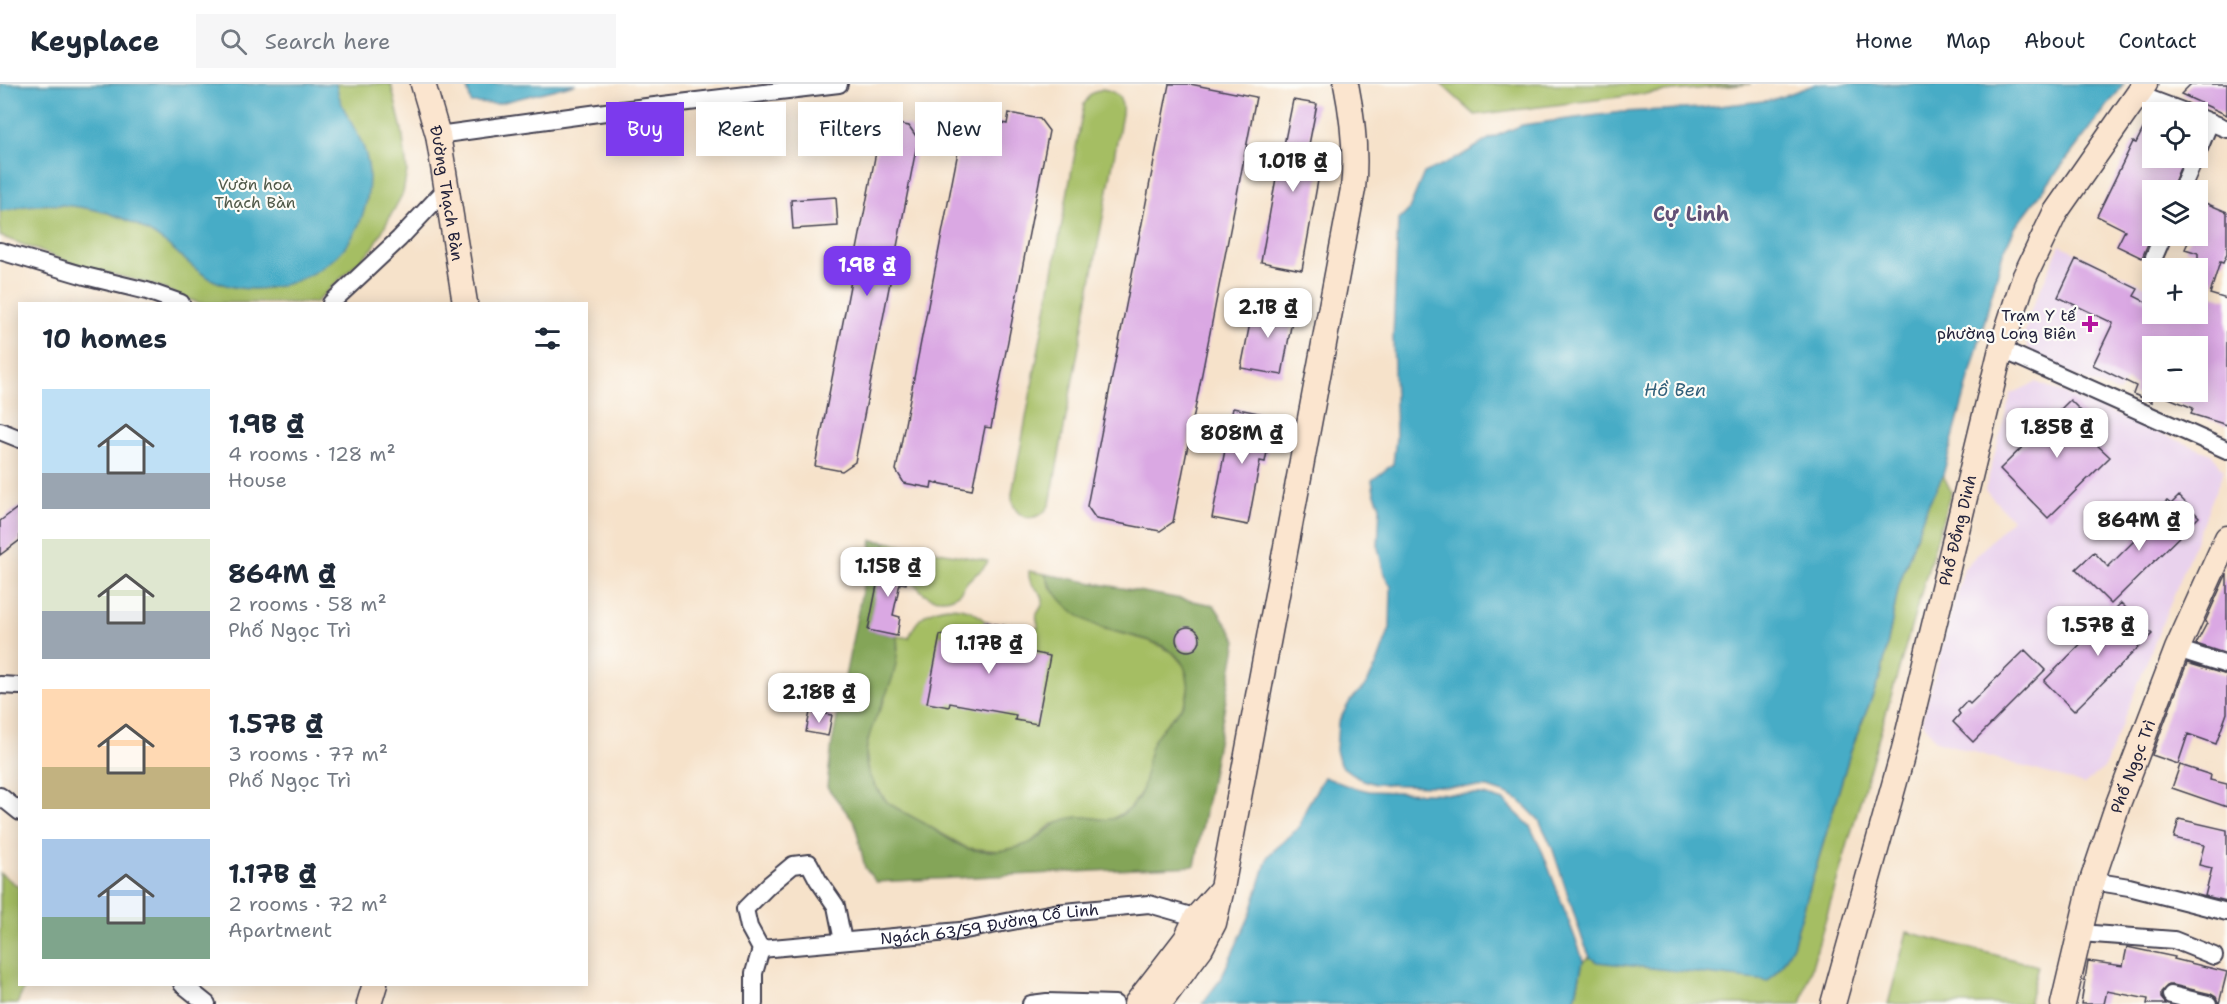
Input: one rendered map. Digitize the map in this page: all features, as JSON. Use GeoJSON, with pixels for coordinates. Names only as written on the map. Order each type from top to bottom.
{"type":"FeatureCollection","features":[{"type":"Feature","properties":{"kind":"street","name":"Đường Thạch Bàn"},"geometry":{"type":"LineString","coordinates":[[423,84],[438,135],[465,302]]}},
{"type":"Feature","properties":{"kind":"street"},"geometry":{"type":"LineString","coordinates":[[438,135],[839,84]]}},
{"type":"Feature","properties":{"kind":"street"},"geometry":{"type":"LineString","coordinates":[[1136,1004],[1186,939],[1205,920],[1222,888],[1353,189],[1355,149],[1346,84]]}},
{"type":"Feature","properties":{"kind":"street"},"geometry":{"type":"LineString","coordinates":[[2141,89],[2166,102]]}},
{"type":"Feature","properties":{"kind":"street","name":"Phố Đồng Dinh"},"geometry":{"type":"LineString","coordinates":[[1833,1004],[1904,749],[2001,349],[2024,278],[2055,213],[2141,89]]}},
{"type":"Feature","properties":{"kind":"street"},"geometry":{"type":"LineString","coordinates":[[2208,122],[2227,129]]}},
{"type":"Feature","properties":{"kind":"street"},"geometry":{"type":"LineString","coordinates":[[332,302],[447,188]]}},
{"type":"Feature","properties":{"kind":"street"},"geometry":{"type":"LineString","coordinates":[[2154,257],[2159,246]]}},
{"type":"Feature","properties":{"kind":"street"},"geometry":{"type":"LineString","coordinates":[[0,251],[147,291],[178,302]]}},
{"type":"Feature","properties":{"kind":"street"},"geometry":{"type":"LineString","coordinates":[[2001,349],[2227,450]]}},
{"type":"Feature","properties":{"kind":"street"},"geometry":{"type":"LineString","coordinates":[[0,431],[18,438]]}},
{"type":"Feature","properties":{"kind":"street","name":"Phố Ngọc Trì"},"geometry":{"type":"LineString","coordinates":[[2063,1004],[2092,881],[2118,804],[2176,649],[2227,538]]}},
{"type":"Feature","properties":{"kind":"street"},"geometry":{"type":"LineString","coordinates":[[2176,649],[2227,665]]}},
{"type":"Feature","properties":{"kind":"street"},"geometry":{"type":"LineString","coordinates":[[0,685],[18,686]]}},
{"type":"Feature","properties":{"kind":"street"},"geometry":{"type":"LineString","coordinates":[[0,796],[18,810]]}},
{"type":"Feature","properties":{"kind":"street"},"geometry":{"type":"LineString","coordinates":[[754,1004],[754,973],[761,949],[748,927],[745,909],[793,865],[809,863],[836,906],[843,940]]}},
{"type":"Feature","properties":{"kind":"street"},"geometry":{"type":"LineString","coordinates":[[2092,881],[2129,887],[2227,912]]}},
{"type":"Feature","properties":{"kind":"street","name":"Ngách 63/59 Đường Cổ Linh"},"geometry":{"type":"LineString","coordinates":[[761,949],[960,931],[1054,913],[1149,904],[1205,920]]}},
{"type":"Feature","properties":{"kind":"street"},"geometry":{"type":"LineString","coordinates":[[1159,1004],[1201,948],[1205,920]]}},
{"type":"Feature","properties":{"kind":"street"},"geometry":{"type":"LineString","coordinates":[[2080,933],[2174,940],[2214,956]]}},
{"type":"Feature","properties":{"kind":"street"},"geometry":{"type":"LineString","coordinates":[[184,986],[207,1004]]}},
{"type":"Feature","properties":{"kind":"street"},"geometry":{"type":"LineString","coordinates":[[369,1004],[374,986]]}},
{"type":"Feature","properties":{"kind":"street"},"geometry":{"type":"LineString","coordinates":[[2171,995],[2208,1004]]}},
{"type":"Feature","properties":{"kind":"street"},"geometry":{"type":"LineString","coordinates":[[1031,1004],[1047,1002],[1115,1004]]}},
{"type":"Feature","properties":{"kind":"shaded area","name":"Trạm Y tế phường Long Biên"},"geometry":{"type":"Polygon","coordinates":[[[2060,245],[2142,284],[2142,324],[2153,324],[2147,336],[2142,336],[2142,347],[2120,393],[2033,361],[2024,335],[2031,310],[2060,245]]]}},
{"type":"Feature","properties":{"kind":"shaded area"},"geometry":{"type":"Polygon","coordinates":[[[2036,382],[2211,454],[2224,470],[2104,768],[2084,784],[1936,741],[1922,721],[1964,568],[2012,519],[1985,490],[2011,394],[2036,382]]]}},
{"type":"Feature","properties":{"kind":"green space","name":"Vườn hoa Thạch Bàn"},"geometry":{"type":"Polygon","coordinates":[[[0,84],[391,84],[402,130],[407,171],[403,193],[373,248],[316,302],[196,302],[154,285],[77,265],[0,236],[0,84]]]}},
{"type":"Feature","properties":{"kind":"green space"},"geometry":{"type":"Polygon","coordinates":[[[1441,84],[1751,84],[1643,94],[1475,115],[1441,84]]]}},
{"type":"Feature","properties":{"kind":"green space"},"geometry":{"type":"Polygon","coordinates":[[[1102,89],[1112,92],[1121,100],[1122,114],[1050,504],[1039,515],[1026,517],[1016,510],[1012,494],[1084,104],[1091,94],[1102,89]]]}},
{"type":"Feature","properties":{"kind":"green space"},"geometry":{"type":"Polygon","coordinates":[[[1943,475],[1951,491],[1801,1004],[1574,1004],[1583,961],[1590,957],[1597,962],[1780,968],[1793,945],[1851,750],[1882,672],[1899,585],[1925,511],[1943,475]]]}},
{"type":"Feature","properties":{"kind":"green space"},"geometry":{"type":"Polygon","coordinates":[[[872,540],[886,542],[869,630],[897,636],[897,646],[893,676],[868,740],[867,766],[871,779],[890,804],[969,849],[998,851],[1027,844],[1069,818],[1109,819],[1122,815],[1136,801],[1141,792],[1153,742],[1159,732],[1180,710],[1188,693],[1185,669],[1180,659],[1171,651],[1161,645],[1103,628],[1084,619],[1061,600],[1045,574],[1214,605],[1237,640],[1195,866],[876,882],[865,868],[855,823],[827,787],[832,743],[872,540]]]}},
{"type":"Feature","properties":{"kind":"green space"},"geometry":{"type":"Polygon","coordinates":[[[886,542],[988,561],[957,595],[938,599],[922,592],[913,583],[907,581],[910,565],[882,560],[886,542]]]}},
{"type":"Feature","properties":{"kind":"green space"},"geometry":{"type":"Polygon","coordinates":[[[1029,571],[1045,574],[1051,589],[1101,628],[1150,641],[1172,652],[1185,667],[1189,686],[1185,704],[1165,726],[1148,765],[1144,788],[1129,809],[1109,821],[1078,817],[1051,825],[1029,844],[1002,851],[967,848],[888,803],[870,778],[866,752],[871,727],[884,701],[898,650],[897,636],[909,638],[918,621],[925,615],[941,608],[959,608],[972,611],[993,624],[1038,628],[1037,614],[1043,604],[1043,599],[1031,583],[1029,571]]]}},
{"type":"Feature","properties":{"kind":"green space"},"geometry":{"type":"Polygon","coordinates":[[[0,873],[18,886],[18,986],[25,986],[17,1004],[0,1004],[0,873]]]}},
{"type":"Feature","properties":{"kind":"green space"},"geometry":{"type":"Polygon","coordinates":[[[1907,932],[2038,966],[2028,1004],[1888,1004],[1907,932]]]}},
{"type":"Feature","properties":{"kind":"water","name":"Vườn hoa Thạch Bàn"},"geometry":{"type":"Polygon","coordinates":[[[0,84],[336,84],[339,97],[360,139],[368,163],[369,177],[364,212],[354,234],[340,253],[318,270],[275,287],[245,289],[208,278],[154,235],[108,213],[58,205],[37,205],[0,211],[0,84]]]}},
{"type":"Feature","properties":{"kind":"water"},"geometry":{"type":"Polygon","coordinates":[[[466,84],[576,84],[496,104],[471,103],[466,84]]]}},
{"type":"Feature","properties":{"kind":"water","name":"Hồ Ben"},"geometry":{"type":"Polygon","coordinates":[[[1816,84],[2124,84],[2016,226],[2003,253],[1943,475],[1925,511],[1899,585],[1882,672],[1851,750],[1793,945],[1780,968],[1768,981],[1597,962],[1590,957],[1583,941],[1552,847],[1539,820],[1520,801],[1488,788],[1375,784],[1358,778],[1340,765],[1336,750],[1338,723],[1350,701],[1366,685],[1377,664],[1390,628],[1391,587],[1384,574],[1378,548],[1380,506],[1372,480],[1393,464],[1396,437],[1393,338],[1398,221],[1408,211],[1424,173],[1459,157],[1489,139],[1522,125],[1622,112],[1701,108],[1772,100],[1816,84]]]}},
{"type":"Feature","properties":{"kind":"water"},"geometry":{"type":"Polygon","coordinates":[[[1324,777],[1369,791],[1484,795],[1504,801],[1530,826],[1543,853],[1580,951],[1583,961],[1574,1004],[1202,1004],[1220,980],[1250,915],[1268,856],[1299,827],[1307,806],[1324,777]]]}},
{"type":"Feature","properties":{"kind":"building"},"geometry":{"type":"Polygon","coordinates":[[[1169,84],[1190,84],[1256,97],[1173,522],[1160,531],[1096,519],[1087,506],[1169,84]]]}},
{"type":"Feature","properties":{"kind":"building"},"geometry":{"type":"Polygon","coordinates":[[[2191,84],[2227,84],[2227,115],[2208,106],[2208,102],[2199,102],[2181,94],[2191,84]]]}},
{"type":"Feature","properties":{"kind":"building"},"geometry":{"type":"Polygon","coordinates":[[[1293,100],[1317,104],[1307,155],[1322,158],[1302,270],[1261,262],[1281,150],[1283,150],[1293,100]]]}},
{"type":"Feature","properties":{"kind":"building"},"geometry":{"type":"Polygon","coordinates":[[[1009,113],[1040,119],[1049,131],[991,428],[985,427],[972,490],[932,482],[931,488],[904,483],[896,470],[957,156],[1002,156],[1002,123],[1007,124],[1009,113]]]}},
{"type":"Feature","properties":{"kind":"building"},"geometry":{"type":"Polygon","coordinates":[[[903,125],[909,126],[915,135],[915,154],[855,462],[842,471],[815,466],[875,156],[903,156],[903,125]]]}},
{"type":"Feature","properties":{"kind":"building"},"geometry":{"type":"Polygon","coordinates":[[[2142,131],[2142,168],[2180,168],[2175,180],[2142,180],[2142,246],[2147,246],[2142,258],[2117,246],[2125,230],[2097,216],[2133,142],[2136,143],[2142,131]]]}},
{"type":"Feature","properties":{"kind":"building"},"geometry":{"type":"Polygon","coordinates":[[[836,197],[838,226],[793,229],[791,200],[836,197]]]}},
{"type":"Feature","properties":{"kind":"building"},"geometry":{"type":"Polygon","coordinates":[[[2208,204],[2227,212],[2227,254],[2223,263],[2220,262],[2210,294],[2227,299],[2227,425],[2191,414],[2193,408],[2178,402],[2208,402],[2208,336],[2142,336],[2142,398],[2133,394],[2136,386],[2093,365],[2113,323],[2058,297],[2076,259],[2138,289],[2134,296],[2142,300],[2142,324],[2208,324],[2208,258],[2198,258],[2198,253],[2185,249],[2186,246],[2208,246],[2208,204]]]}},
{"type":"Feature","properties":{"kind":"building"},"geometry":{"type":"Polygon","coordinates":[[[1254,303],[1294,310],[1282,375],[1241,368],[1254,303]]]}},
{"type":"Feature","properties":{"kind":"building"},"geometry":{"type":"Polygon","coordinates":[[[2070,400],[2104,434],[2095,443],[2110,457],[2048,518],[2000,469],[2070,400]]]}},
{"type":"Feature","properties":{"kind":"building"},"geometry":{"type":"Polygon","coordinates":[[[1233,408],[1274,416],[1265,462],[1260,461],[1248,525],[1212,518],[1233,408]]]}},
{"type":"Feature","properties":{"kind":"building"},"geometry":{"type":"Polygon","coordinates":[[[2179,496],[2199,517],[2111,604],[2076,569],[2094,552],[2108,567],[2160,515],[2157,511],[2167,501],[2171,504],[2179,496]]]}},
{"type":"Feature","properties":{"kind":"building"},"geometry":{"type":"Polygon","coordinates":[[[18,508],[18,542],[0,555],[0,521],[18,508]]]}},
{"type":"Feature","properties":{"kind":"building"},"geometry":{"type":"Polygon","coordinates":[[[882,560],[910,565],[906,584],[900,583],[893,615],[900,617],[897,636],[868,630],[882,560]]]}},
{"type":"Feature","properties":{"kind":"building"},"geometry":{"type":"Polygon","coordinates":[[[2227,573],[2227,654],[2196,644],[2227,573]]]}},
{"type":"Feature","properties":{"kind":"building"},"geometry":{"type":"Polygon","coordinates":[[[2121,603],[2152,634],[2074,711],[2044,681],[2121,603]]]}},
{"type":"Feature","properties":{"kind":"building"},"geometry":{"type":"Polygon","coordinates":[[[984,622],[1015,627],[1011,648],[1050,656],[1037,724],[1015,720],[1016,715],[950,703],[949,707],[927,703],[940,635],[980,642],[984,622]]]}},
{"type":"Feature","properties":{"kind":"building"},"geometry":{"type":"Polygon","coordinates":[[[1188,627],[1196,631],[1200,639],[1196,647],[1188,651],[1180,647],[1176,639],[1180,631],[1188,627]]]}},
{"type":"Feature","properties":{"kind":"building"},"geometry":{"type":"Polygon","coordinates":[[[2025,650],[2045,670],[1973,742],[1953,722],[1960,714],[1958,711],[1967,701],[1970,704],[2025,650]]]}},
{"type":"Feature","properties":{"kind":"building"},"geometry":{"type":"Polygon","coordinates":[[[2187,663],[2227,675],[2227,713],[2216,744],[2188,734],[2178,764],[2152,755],[2187,663]]]}},
{"type":"Feature","properties":{"kind":"building"},"geometry":{"type":"Polygon","coordinates":[[[810,712],[832,715],[828,736],[806,732],[810,712]]]}},
{"type":"Feature","properties":{"kind":"building"},"geometry":{"type":"Polygon","coordinates":[[[2180,765],[2211,775],[2210,780],[2227,784],[2227,807],[2172,788],[2180,765]]]}},
{"type":"Feature","properties":{"kind":"building"},"geometry":{"type":"Polygon","coordinates":[[[2179,819],[2227,830],[2227,901],[2205,896],[2212,868],[2199,865],[2204,845],[2174,838],[2179,819]]]}},
{"type":"Feature","properties":{"kind":"building"},"geometry":{"type":"Polygon","coordinates":[[[2127,947],[2175,957],[2174,959],[2227,972],[2219,1004],[2216,997],[2211,994],[2168,985],[2161,992],[2161,998],[2166,1004],[2147,1004],[2148,999],[2107,991],[2104,1004],[2081,1004],[2088,961],[2123,966],[2127,947]]]}},
{"type":"Feature","properties":{"kind":"place","name":"Trạm Y tế phường Long Biên"},"geometry":{"type":"Point","coordinates":[2090,324]}},
{"type":"Feature","properties":{"kind":"district","name":"Cự Linh"},"geometry":{"type":"Point","coordinates":[1691,214]}}]}
